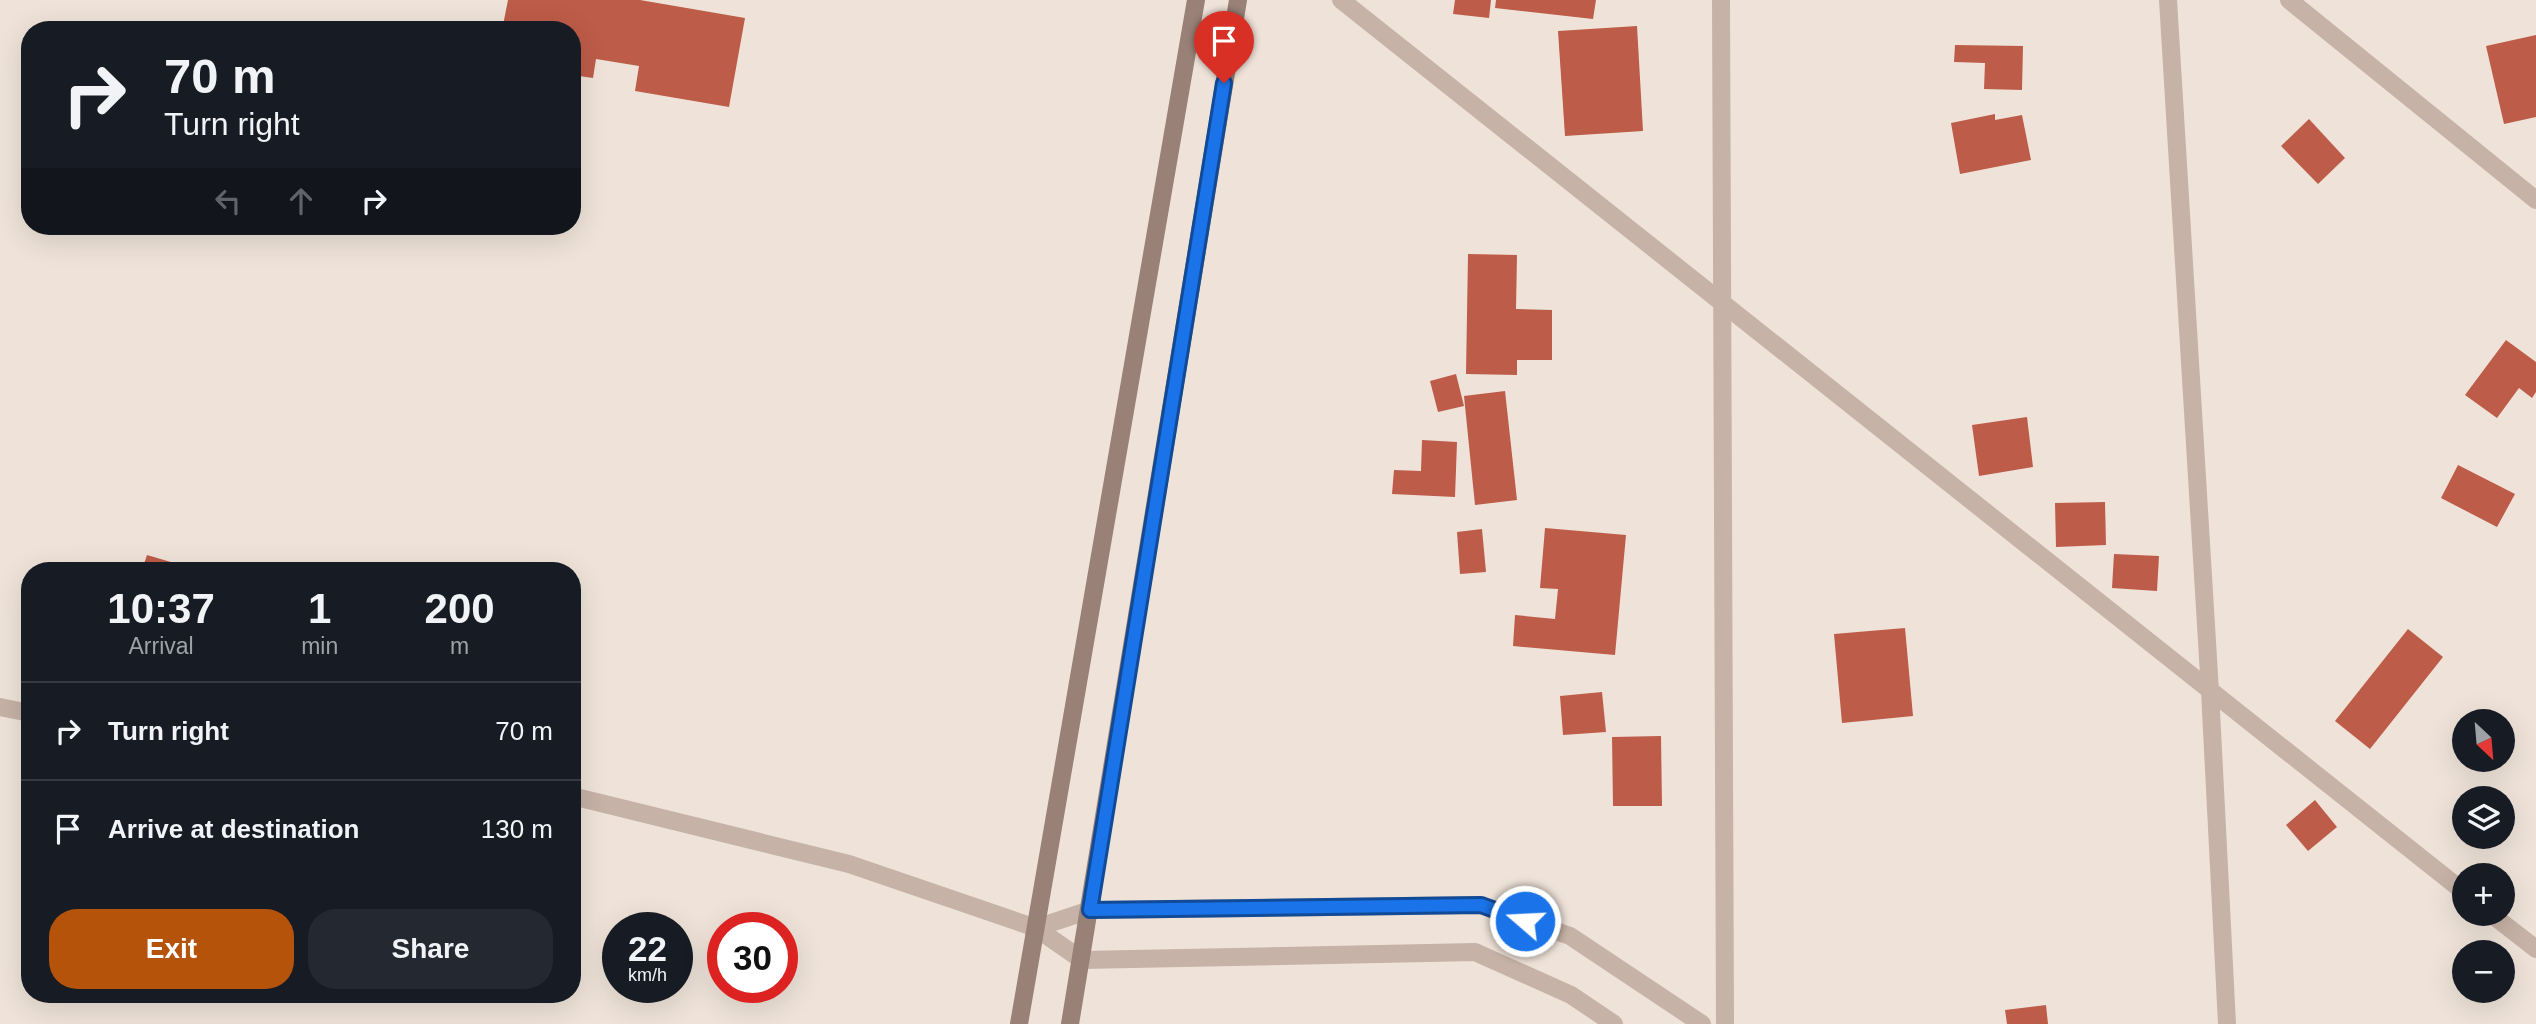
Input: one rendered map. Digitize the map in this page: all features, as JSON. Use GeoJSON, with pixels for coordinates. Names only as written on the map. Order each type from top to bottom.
{"type":"FeatureCollection","features":[{"type":"Feature","properties":{"kind":"street"},"geometry":{"type":"LineString","coordinates":[[1019,1024],[1196,0]]}},
{"type":"Feature","properties":{"kind":"street"},"geometry":{"type":"LineString","coordinates":[[1070,1024],[1238,0]]}},
{"type":"Feature","properties":{"kind":"street"},"geometry":{"type":"LineString","coordinates":[[1341,0],[2452,883]]}},
{"type":"Feature","properties":{"kind":"street"},"geometry":{"type":"LineString","coordinates":[[1721,0],[1725,1024]]}},
{"type":"Feature","properties":{"kind":"street"},"geometry":{"type":"LineString","coordinates":[[2168,0],[2210,691],[2227,1024]]}},
{"type":"Feature","properties":{"kind":"street"},"geometry":{"type":"LineString","coordinates":[[2289,0],[2536,200]]}},
{"type":"Feature","properties":{"kind":"street"},"geometry":{"type":"LineString","coordinates":[[0,707],[21,711]]}},
{"type":"Feature","properties":{"kind":"street"},"geometry":{"type":"LineString","coordinates":[[581,798],[849,864],[1036,928],[1082,960],[1475,952],[1571,995],[1614,1024]]}},
{"type":"Feature","properties":{"kind":"street"},"geometry":{"type":"LineString","coordinates":[[1036,928],[1090,910],[1481,905],[1570,936],[1702,1024]]}},
{"type":"Feature","properties":{"kind":"street"},"geometry":{"type":"LineString","coordinates":[[2506,926],[2536,949]]}},
{"type":"Feature","properties":{"kind":"building"},"geometry":{"type":"Polygon","coordinates":[[[508,0],[640,0],[745,18],[729,107],[635,91],[639,66],[596,59],[593,78],[581,76],[581,21],[504,21],[508,0]]]}},
{"type":"Feature","properties":{"kind":"building"},"geometry":{"type":"Polygon","coordinates":[[[1455,0],[1491,0],[1489,18],[1453,14],[1455,0]]]}},
{"type":"Feature","properties":{"kind":"building"},"geometry":{"type":"Polygon","coordinates":[[[1496,0],[1596,0],[1593,19],[1495,8],[1496,0]]]}},
{"type":"Feature","properties":{"kind":"building"},"geometry":{"type":"Polygon","coordinates":[[[1637,26],[1643,131],[1565,136],[1558,31],[1637,26]]]}},
{"type":"Feature","properties":{"kind":"building"},"geometry":{"type":"Polygon","coordinates":[[[2536,35],[2536,117],[2504,124],[2486,46],[2536,35]]]}},
{"type":"Feature","properties":{"kind":"building"},"geometry":{"type":"Polygon","coordinates":[[[1955,45],[2023,46],[2022,90],[1984,89],[1985,63],[1954,62],[1955,45]]]}},
{"type":"Feature","properties":{"kind":"building"},"geometry":{"type":"Polygon","coordinates":[[[1995,114],[1995,120],[2022,115],[2031,160],[1960,174],[1951,123],[1995,114]]]}},
{"type":"Feature","properties":{"kind":"building"},"geometry":{"type":"Polygon","coordinates":[[[2309,119],[2345,158],[2318,184],[2281,146],[2309,119]]]}},
{"type":"Feature","properties":{"kind":"building"},"geometry":{"type":"Polygon","coordinates":[[[1468,254],[1517,255],[1516,309],[1552,310],[1552,360],[1517,360],[1517,375],[1466,374],[1468,254]]]}},
{"type":"Feature","properties":{"kind":"building"},"geometry":{"type":"Polygon","coordinates":[[[2506,340],[2536,362],[2536,392],[2532,398],[2519,388],[2497,418],[2465,395],[2506,340]]]}},
{"type":"Feature","properties":{"kind":"building"},"geometry":{"type":"Polygon","coordinates":[[[1456,374],[1464,406],[1438,412],[1430,381],[1456,374]]]}},
{"type":"Feature","properties":{"kind":"building"},"geometry":{"type":"Polygon","coordinates":[[[1505,391],[1517,500],[1475,505],[1464,396],[1505,391]]]}},
{"type":"Feature","properties":{"kind":"building"},"geometry":{"type":"Polygon","coordinates":[[[2027,417],[2033,467],[1979,476],[1972,425],[2027,417]]]}},
{"type":"Feature","properties":{"kind":"building"},"geometry":{"type":"Polygon","coordinates":[[[1422,440],[1457,442],[1455,497],[1392,494],[1394,470],[1421,471],[1422,440]]]}},
{"type":"Feature","properties":{"kind":"building"},"geometry":{"type":"Polygon","coordinates":[[[2458,465],[2515,494],[2497,527],[2441,498],[2458,465]]]}},
{"type":"Feature","properties":{"kind":"building"},"geometry":{"type":"Polygon","coordinates":[[[2105,502],[2106,545],[2056,547],[2055,503],[2105,502]]]}},
{"type":"Feature","properties":{"kind":"building"},"geometry":{"type":"Polygon","coordinates":[[[1545,528],[1626,535],[1615,655],[1513,646],[1515,615],[1555,619],[1558,589],[1540,588],[1545,528]]]}},
{"type":"Feature","properties":{"kind":"building"},"geometry":{"type":"Polygon","coordinates":[[[1482,529],[1486,572],[1460,574],[1457,532],[1482,529]]]}},
{"type":"Feature","properties":{"kind":"building"},"geometry":{"type":"Polygon","coordinates":[[[2114,554],[2159,556],[2157,591],[2112,588],[2114,554]]]}},
{"type":"Feature","properties":{"kind":"building"},"geometry":{"type":"Polygon","coordinates":[[[147,555],[171,562],[145,562],[147,555]]]}},
{"type":"Feature","properties":{"kind":"building"},"geometry":{"type":"Polygon","coordinates":[[[1905,628],[1913,716],[1842,723],[1834,634],[1905,628]]]}},
{"type":"Feature","properties":{"kind":"building"},"geometry":{"type":"Polygon","coordinates":[[[2408,629],[2443,657],[2370,749],[2335,721],[2408,629]]]}},
{"type":"Feature","properties":{"kind":"building"},"geometry":{"type":"Polygon","coordinates":[[[1602,692],[1606,732],[1563,735],[1560,696],[1602,692]]]}},
{"type":"Feature","properties":{"kind":"building"},"geometry":{"type":"Polygon","coordinates":[[[1661,736],[1662,806],[1613,806],[1612,737],[1661,736]]]}},
{"type":"Feature","properties":{"kind":"building"},"geometry":{"type":"Polygon","coordinates":[[[2315,800],[2337,827],[2308,851],[2286,825],[2315,800]]]}},
{"type":"Feature","properties":{"kind":"building"},"geometry":{"type":"Polygon","coordinates":[[[2046,1005],[2048,1024],[2007,1024],[2005,1010],[2046,1005]]]}},
{"type":"Feature","properties":{"kind":"route"},"geometry":{"type":"LineString","coordinates":[[1224,83],[1090,910],[1481,905],[1525,921]]}}]}
